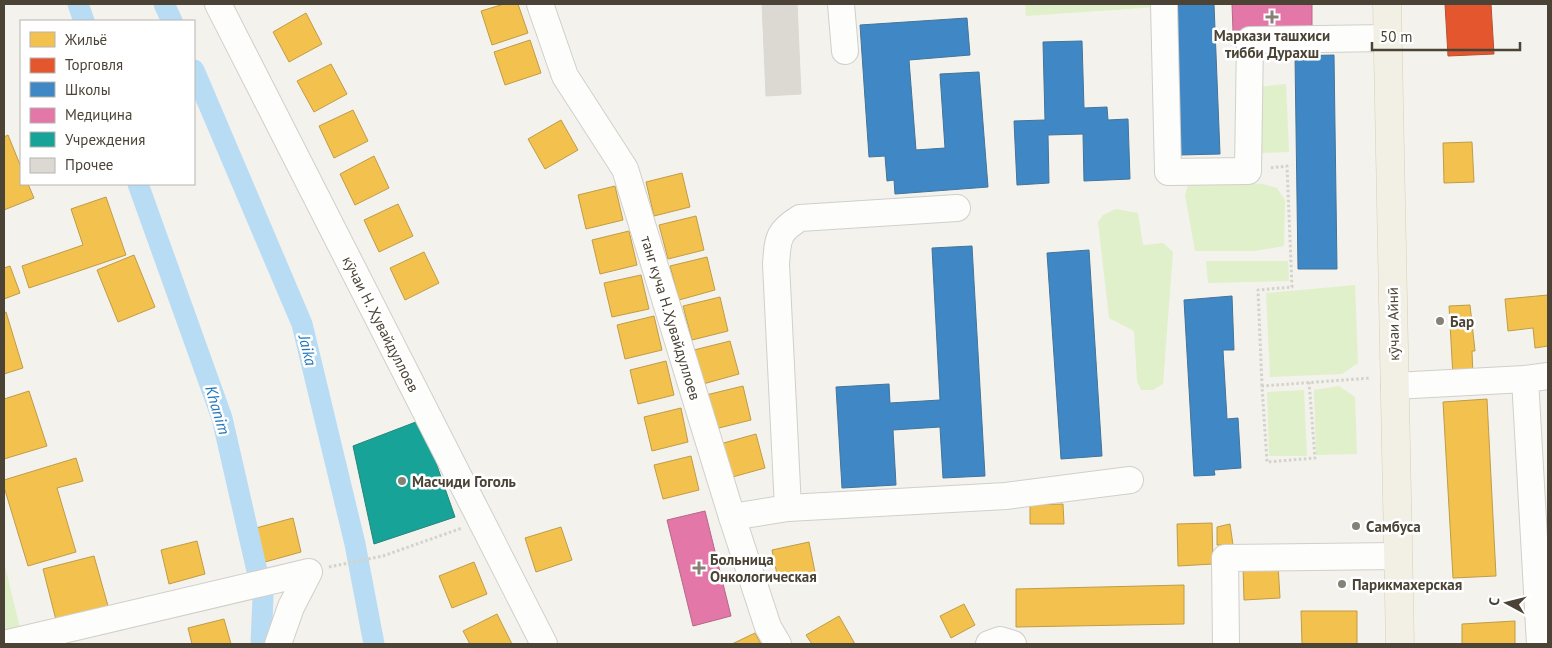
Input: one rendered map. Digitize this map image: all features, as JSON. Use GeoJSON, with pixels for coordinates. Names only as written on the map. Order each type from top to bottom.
{"type":"FeatureCollection","features":[{"type":"Feature","properties":{"kind":"main road","name":"кӯчаи Айнӣ"},"geometry":{"type":"LineString","coordinates":[[1387,4],[1384,382],[1397,556],[1400,644]]}},
{"type":"Feature","properties":{"kind":"street","name":"кӯчаи Н. Ҳувайдуллоев"},"geometry":{"type":"LineString","coordinates":[[218,4],[544,644]]}},
{"type":"Feature","properties":{"kind":"street","name":"танг куча Н.Ҳувайдуллоев"},"geometry":{"type":"LineString","coordinates":[[540,4],[565,76],[625,169],[732,518],[768,627],[778,644]]}},
{"type":"Feature","properties":{"kind":"street"},"geometry":{"type":"LineString","coordinates":[[841,4],[845,50]]}},
{"type":"Feature","properties":{"kind":"street"},"geometry":{"type":"LineString","coordinates":[[1164,4],[1168,172],[1248,171],[1250,40],[1387,38]]}},
{"type":"Feature","properties":{"kind":"street"},"geometry":{"type":"LineString","coordinates":[[788,508],[776,264],[778,236],[787,226],[800,218],[957,208]]}},
{"type":"Feature","properties":{"kind":"street"},"geometry":{"type":"LineString","coordinates":[[1384,382],[1537,377],[1540,644]]}},
{"type":"Feature","properties":{"kind":"street"},"geometry":{"type":"LineString","coordinates":[[732,518],[788,508],[1006,496],[1130,480]]}},
{"type":"Feature","properties":{"kind":"street"},"geometry":{"type":"LineString","coordinates":[[1226,644],[1225,558],[1397,556]]}},
{"type":"Feature","properties":{"kind":"street"},"geometry":{"type":"LineString","coordinates":[[4,644],[297,575],[291,607],[278,644]]}},
{"type":"Feature","properties":{"kind":"path"},"geometry":{"type":"LineString","coordinates":[[1248,171],[1287,166],[1292,287],[1258,290],[1267,462],[1315,458],[1309,382]]}},
{"type":"Feature","properties":{"kind":"path"},"geometry":{"type":"LineString","coordinates":[[1262,386],[1309,382],[1384,382]]}},
{"type":"Feature","properties":{"kind":"path"},"geometry":{"type":"LineString","coordinates":[[297,575],[383,556],[418,546],[480,520]]}},
{"type":"Feature","properties":{"kind":"green space"},"geometry":{"type":"Polygon","coordinates":[[[1025,4],[1157,4],[1157,7],[1026,16],[1025,4]]]}},
{"type":"Feature","properties":{"kind":"green space"},"geometry":{"type":"Polygon","coordinates":[[[1286,84],[1289,152],[1260,153],[1256,87],[1286,84]]]}},
{"type":"Feature","properties":{"kind":"green space"},"geometry":{"type":"Polygon","coordinates":[[[1190,178],[1263,184],[1277,188],[1285,200],[1284,246],[1255,251],[1195,251],[1185,195],[1190,178]]]}},
{"type":"Feature","properties":{"kind":"green space"},"geometry":{"type":"Polygon","coordinates":[[[1116,209],[1138,213],[1143,245],[1163,243],[1173,252],[1163,384],[1153,390],[1141,390],[1137,381],[1134,331],[1109,318],[1098,222],[1103,215],[1116,209]]]}},
{"type":"Feature","properties":{"kind":"green space"},"geometry":{"type":"Polygon","coordinates":[[[1206,261],[1288,261],[1289,281],[1208,283],[1206,261]]]}},
{"type":"Feature","properties":{"kind":"green space"},"geometry":{"type":"Polygon","coordinates":[[[1355,285],[1358,363],[1342,374],[1270,377],[1266,293],[1355,285]]]}},
{"type":"Feature","properties":{"kind":"green space"},"geometry":{"type":"Polygon","coordinates":[[[1339,386],[1355,397],[1357,454],[1316,455],[1314,390],[1339,386]]]}},
{"type":"Feature","properties":{"kind":"green space"},"geometry":{"type":"Polygon","coordinates":[[[1304,390],[1307,456],[1269,456],[1267,392],[1304,390]]]}},
{"type":"Feature","properties":{"kind":"green space"},"geometry":{"type":"Polygon","coordinates":[[[4,562],[20,628],[4,632],[4,562]]]}},
{"type":"Feature","properties":{"kind":"building: Жильё"},"geometry":{"type":"Polygon","coordinates":[[[504,4],[518,4],[528,33],[492,45],[481,11],[504,4]]]}},
{"type":"Feature","properties":{"kind":"building: Жильё"},"geometry":{"type":"Polygon","coordinates":[[[306,13],[322,44],[289,62],[273,32],[306,13]]]}},
{"type":"Feature","properties":{"kind":"building: Жильё"},"geometry":{"type":"Polygon","coordinates":[[[530,40],[541,73],[505,85],[494,52],[530,40]]]}},
{"type":"Feature","properties":{"kind":"building: Жильё"},"geometry":{"type":"Polygon","coordinates":[[[331,64],[347,94],[314,112],[297,81],[331,64]]]}},
{"type":"Feature","properties":{"kind":"building: Жильё"},"geometry":{"type":"Polygon","coordinates":[[[353,110],[368,141],[334,158],[319,126],[353,110]]]}},
{"type":"Feature","properties":{"kind":"building: Жильё"},"geometry":{"type":"Polygon","coordinates":[[[561,120],[578,150],[545,169],[528,139],[561,120]]]}},
{"type":"Feature","properties":{"kind":"building: Жильё"},"geometry":{"type":"Polygon","coordinates":[[[8,135],[20,165],[20,185],[28,185],[34,198],[4,210],[4,137],[8,135]]]}},
{"type":"Feature","properties":{"kind":"building: Жильё"},"geometry":{"type":"Polygon","coordinates":[[[1472,142],[1474,182],[1444,183],[1443,143],[1472,142]]]}},
{"type":"Feature","properties":{"kind":"building: Жильё"},"geometry":{"type":"Polygon","coordinates":[[[374,156],[389,188],[355,205],[340,174],[374,156]]]}},
{"type":"Feature","properties":{"kind":"building: Жильё"},"geometry":{"type":"Polygon","coordinates":[[[682,173],[690,207],[654,216],[646,182],[682,173]]]}},
{"type":"Feature","properties":{"kind":"building: Жильё"},"geometry":{"type":"Polygon","coordinates":[[[615,186],[623,220],[586,229],[578,195],[615,186]]]}},
{"type":"Feature","properties":{"kind":"building: Жильё"},"geometry":{"type":"Polygon","coordinates":[[[106,197],[126,255],[29,288],[22,266],[83,245],[71,209],[106,197]]]}},
{"type":"Feature","properties":{"kind":"building: Жильё"},"geometry":{"type":"Polygon","coordinates":[[[398,204],[413,236],[379,252],[364,220],[398,204]]]}},
{"type":"Feature","properties":{"kind":"building: Жильё"},"geometry":{"type":"Polygon","coordinates":[[[696,216],[704,250],[668,259],[659,225],[696,216]]]}},
{"type":"Feature","properties":{"kind":"building: Жильё"},"geometry":{"type":"Polygon","coordinates":[[[629,231],[637,265],[600,274],[592,240],[629,231]]]}},
{"type":"Feature","properties":{"kind":"building: Жильё"},"geometry":{"type":"Polygon","coordinates":[[[424,252],[439,283],[405,300],[390,268],[424,252]]]}},
{"type":"Feature","properties":{"kind":"building: Жильё"},"geometry":{"type":"Polygon","coordinates":[[[134,255],[155,307],[118,322],[97,270],[134,255]]]}},
{"type":"Feature","properties":{"kind":"building: Жильё"},"geometry":{"type":"Polygon","coordinates":[[[707,257],[715,290],[679,300],[670,266],[707,257]]]}},
{"type":"Feature","properties":{"kind":"building: Жильё"},"geometry":{"type":"Polygon","coordinates":[[[10,266],[20,293],[4,299],[4,268],[10,266]]]}},
{"type":"Feature","properties":{"kind":"building: Жильё"},"geometry":{"type":"Polygon","coordinates":[[[641,275],[649,309],[612,317],[604,283],[641,275]]]}},
{"type":"Feature","properties":{"kind":"building: Жильё"},"geometry":{"type":"Polygon","coordinates":[[[1548,295],[1548,346],[1535,348],[1533,328],[1508,331],[1505,299],[1548,295]]]}},
{"type":"Feature","properties":{"kind":"building: Жильё"},"geometry":{"type":"Polygon","coordinates":[[[720,297],[728,331],[692,340],[683,306],[720,297]]]}},
{"type":"Feature","properties":{"kind":"building: Жильё"},"geometry":{"type":"Polygon","coordinates":[[[1470,305],[1475,351],[1472,351],[1473,377],[1453,377],[1449,306],[1470,305]]]}},
{"type":"Feature","properties":{"kind":"building: Жильё"},"geometry":{"type":"Polygon","coordinates":[[[6,312],[23,368],[4,374],[4,313],[6,312]]]}},
{"type":"Feature","properties":{"kind":"building: Жильё"},"geometry":{"type":"Polygon","coordinates":[[[654,316],[662,350],[625,359],[617,325],[654,316]]]}},
{"type":"Feature","properties":{"kind":"building: Жильё"},"geometry":{"type":"Polygon","coordinates":[[[730,341],[739,374],[703,384],[694,350],[730,341]]]}},
{"type":"Feature","properties":{"kind":"building: Жильё"},"geometry":{"type":"Polygon","coordinates":[[[666,361],[674,395],[638,404],[630,370],[666,361]]]}},
{"type":"Feature","properties":{"kind":"building: Жильё"},"geometry":{"type":"Polygon","coordinates":[[[743,386],[751,420],[715,429],[706,395],[743,386]]]}},
{"type":"Feature","properties":{"kind":"building: Жильё"},"geometry":{"type":"Polygon","coordinates":[[[29,391],[47,446],[4,459],[4,399],[29,391]]]}},
{"type":"Feature","properties":{"kind":"building: Жильё"},"geometry":{"type":"Polygon","coordinates":[[[1487,399],[1496,576],[1453,578],[1443,402],[1487,399]]]}},
{"type":"Feature","properties":{"kind":"building: Жильё"},"geometry":{"type":"Polygon","coordinates":[[[681,408],[688,442],[652,451],[644,417],[681,408]]]}},
{"type":"Feature","properties":{"kind":"building: Жильё"},"geometry":{"type":"Polygon","coordinates":[[[756,434],[765,468],[729,478],[720,444],[756,434]]]}},
{"type":"Feature","properties":{"kind":"building: Жильё"},"geometry":{"type":"Polygon","coordinates":[[[691,456],[699,490],[663,499],[654,465],[691,456]]]}},
{"type":"Feature","properties":{"kind":"building: Жильё"},"geometry":{"type":"Polygon","coordinates":[[[76,458],[83,481],[57,488],[76,552],[28,566],[4,487],[4,480],[76,458]]]}},
{"type":"Feature","properties":{"kind":"building: Жильё"},"geometry":{"type":"Polygon","coordinates":[[[1063,504],[1064,524],[1030,524],[1030,505],[1063,504]]]}},
{"type":"Feature","properties":{"kind":"building: Жильё"},"geometry":{"type":"Polygon","coordinates":[[[293,518],[301,552],[265,562],[256,528],[293,518]]]}},
{"type":"Feature","properties":{"kind":"building: Жильё"},"geometry":{"type":"Polygon","coordinates":[[[1212,523],[1213,564],[1178,566],[1177,524],[1212,523]]]}},
{"type":"Feature","properties":{"kind":"building: Жильё"},"geometry":{"type":"Polygon","coordinates":[[[1230,524],[1233,545],[1217,545],[1217,527],[1230,524]]]}},
{"type":"Feature","properties":{"kind":"building: Жильё"},"geometry":{"type":"Polygon","coordinates":[[[561,527],[572,560],[536,572],[525,538],[561,527]]]}},
{"type":"Feature","properties":{"kind":"building: Жильё"},"geometry":{"type":"Polygon","coordinates":[[[197,541],[205,574],[169,584],[161,550],[197,541]]]}},
{"type":"Feature","properties":{"kind":"building: Жильё"},"geometry":{"type":"Polygon","coordinates":[[[809,542],[816,577],[779,584],[772,550],[809,542]]]}},
{"type":"Feature","properties":{"kind":"building: Жильё"},"geometry":{"type":"Polygon","coordinates":[[[94,556],[108,606],[56,620],[43,569],[94,556]]]}},
{"type":"Feature","properties":{"kind":"building: Жильё"},"geometry":{"type":"Polygon","coordinates":[[[474,562],[487,594],[452,608],[439,576],[474,562]]]}},
{"type":"Feature","properties":{"kind":"building: Жильё"},"geometry":{"type":"Polygon","coordinates":[[[1278,564],[1280,598],[1244,600],[1243,566],[1278,564]]]}},
{"type":"Feature","properties":{"kind":"building: Жильё"},"geometry":{"type":"Polygon","coordinates":[[[1184,585],[1184,624],[1016,627],[1016,589],[1184,585]]]}},
{"type":"Feature","properties":{"kind":"building: Жильё"},"geometry":{"type":"Polygon","coordinates":[[[964,604],[975,625],[951,638],[940,616],[964,604]]]}},
{"type":"Feature","properties":{"kind":"building: Жильё"},"geometry":{"type":"Polygon","coordinates":[[[1301,611],[1357,611],[1357,644],[1302,644],[1301,611]]]}},
{"type":"Feature","properties":{"kind":"building: Жильё"},"geometry":{"type":"Polygon","coordinates":[[[497,614],[512,644],[470,644],[463,631],[497,614]]]}},
{"type":"Feature","properties":{"kind":"building: Жильё"},"geometry":{"type":"Polygon","coordinates":[[[839,616],[855,644],[812,644],[806,635],[839,616]]]}},
{"type":"Feature","properties":{"kind":"building: Жильё"},"geometry":{"type":"Polygon","coordinates":[[[224,619],[231,644],[192,644],[188,628],[224,619]]]}},
{"type":"Feature","properties":{"kind":"building: Жильё"},"geometry":{"type":"Polygon","coordinates":[[[1515,621],[1515,644],[1462,644],[1462,624],[1515,621]]]}},
{"type":"Feature","properties":{"kind":"building: Жильё"},"geometry":{"type":"Polygon","coordinates":[[[755,633],[761,644],[732,644],[755,633]]]}},
{"type":"Feature","properties":{"kind":"building: Торговля"},"geometry":{"type":"Polygon","coordinates":[[[1445,4],[1491,4],[1494,54],[1448,56],[1445,4]]]}},
{"type":"Feature","properties":{"kind":"building: Школы"},"geometry":{"type":"Polygon","coordinates":[[[1174,4],[1214,4],[1220,154],[1180,155],[1174,4]]]}},
{"type":"Feature","properties":{"kind":"building: Школы"},"geometry":{"type":"Polygon","coordinates":[[[967,18],[970,55],[909,60],[916,150],[945,148],[940,74],[979,72],[988,187],[895,194],[894,180],[887,181],[885,156],[869,157],[860,25],[967,18]]]}},
{"type":"Feature","properties":{"kind":"building: Школы"},"geometry":{"type":"Polygon","coordinates":[[[1082,41],[1084,108],[1107,107],[1108,120],[1128,119],[1130,179],[1084,181],[1083,134],[1048,135],[1049,183],[1017,185],[1014,121],[1045,120],[1043,42],[1082,41]]]}},
{"type":"Feature","properties":{"kind":"building: Школы"},"geometry":{"type":"Polygon","coordinates":[[[1334,55],[1337,269],[1298,269],[1295,56],[1334,55]]]}},
{"type":"Feature","properties":{"kind":"building: Школы"},"geometry":{"type":"Polygon","coordinates":[[[972,246],[985,476],[943,478],[940,427],[893,430],[896,485],[842,488],[836,387],[889,384],[890,403],[940,400],[932,248],[972,246]]]}},
{"type":"Feature","properties":{"kind":"building: Школы"},"geometry":{"type":"Polygon","coordinates":[[[1089,250],[1102,456],[1061,459],[1047,253],[1089,250]]]}},
{"type":"Feature","properties":{"kind":"building: Школы"},"geometry":{"type":"Polygon","coordinates":[[[1232,296],[1234,350],[1223,350],[1227,419],[1238,418],[1241,468],[1214,470],[1215,475],[1194,476],[1184,300],[1232,296]]]}},
{"type":"Feature","properties":{"kind":"building: Медицина","name":"Маркази ташхиси тибби Дурахш"},"geometry":{"type":"Polygon","coordinates":[[[1232,4],[1312,4],[1312,30],[1233,31],[1232,4]]]}},
{"type":"Feature","properties":{"kind":"building: Медицина","name":"Больница Онкологическая"},"geometry":{"type":"Polygon","coordinates":[[[705,511],[731,616],[693,626],[667,520],[705,511]]]}},
{"type":"Feature","properties":{"kind":"building: Учреждения","name":"Масчиди Гоголь"},"geometry":{"type":"Polygon","coordinates":[[[421,420],[455,517],[374,544],[353,446],[421,420]]]}},
{"type":"Feature","properties":{"kind":"building: Прочее"},"geometry":{"type":"Polygon","coordinates":[[[762,4],[797,4],[801,94],[766,96],[762,4]]]}},
{"type":"Feature","properties":{"kind":"waterway","name":"Khanim"},"geometry":{"type":"LineString","coordinates":[[78,4],[84,20]]}},
{"type":"Feature","properties":{"kind":"waterway","name":"Jaika"},"geometry":{"type":"LineString","coordinates":[[164,4],[172,20]]}},
{"type":"Feature","properties":{"kind":"waterway","name":"Jaika"},"geometry":{"type":"LineString","coordinates":[[195,72],[302,324],[355,544],[374,644]]}},
{"type":"Feature","properties":{"kind":"waterway","name":"Khanim"},"geometry":{"type":"LineString","coordinates":[[138,185],[222,418],[263,597],[261,644]]}},
{"type":"Feature","properties":{"kind":"place","name":"Маркази ташхиси тибби Дурахш"},"geometry":{"type":"Point","coordinates":[1272,17]}},
{"type":"Feature","properties":{"kind":"place","name":"Бар"},"geometry":{"type":"Point","coordinates":[1440,321]}},
{"type":"Feature","properties":{"kind":"place","name":"Масчиди Гоголь"},"geometry":{"type":"Point","coordinates":[402,481]}},
{"type":"Feature","properties":{"kind":"place","name":"Самбуса"},"geometry":{"type":"Point","coordinates":[1356,526]}},
{"type":"Feature","properties":{"kind":"place","name":"Больница Онкологическая"},"geometry":{"type":"Point","coordinates":[699,568]}},
{"type":"Feature","properties":{"kind":"place","name":"Парикмахерская"},"geometry":{"type":"Point","coordinates":[1342,584]}}]}
